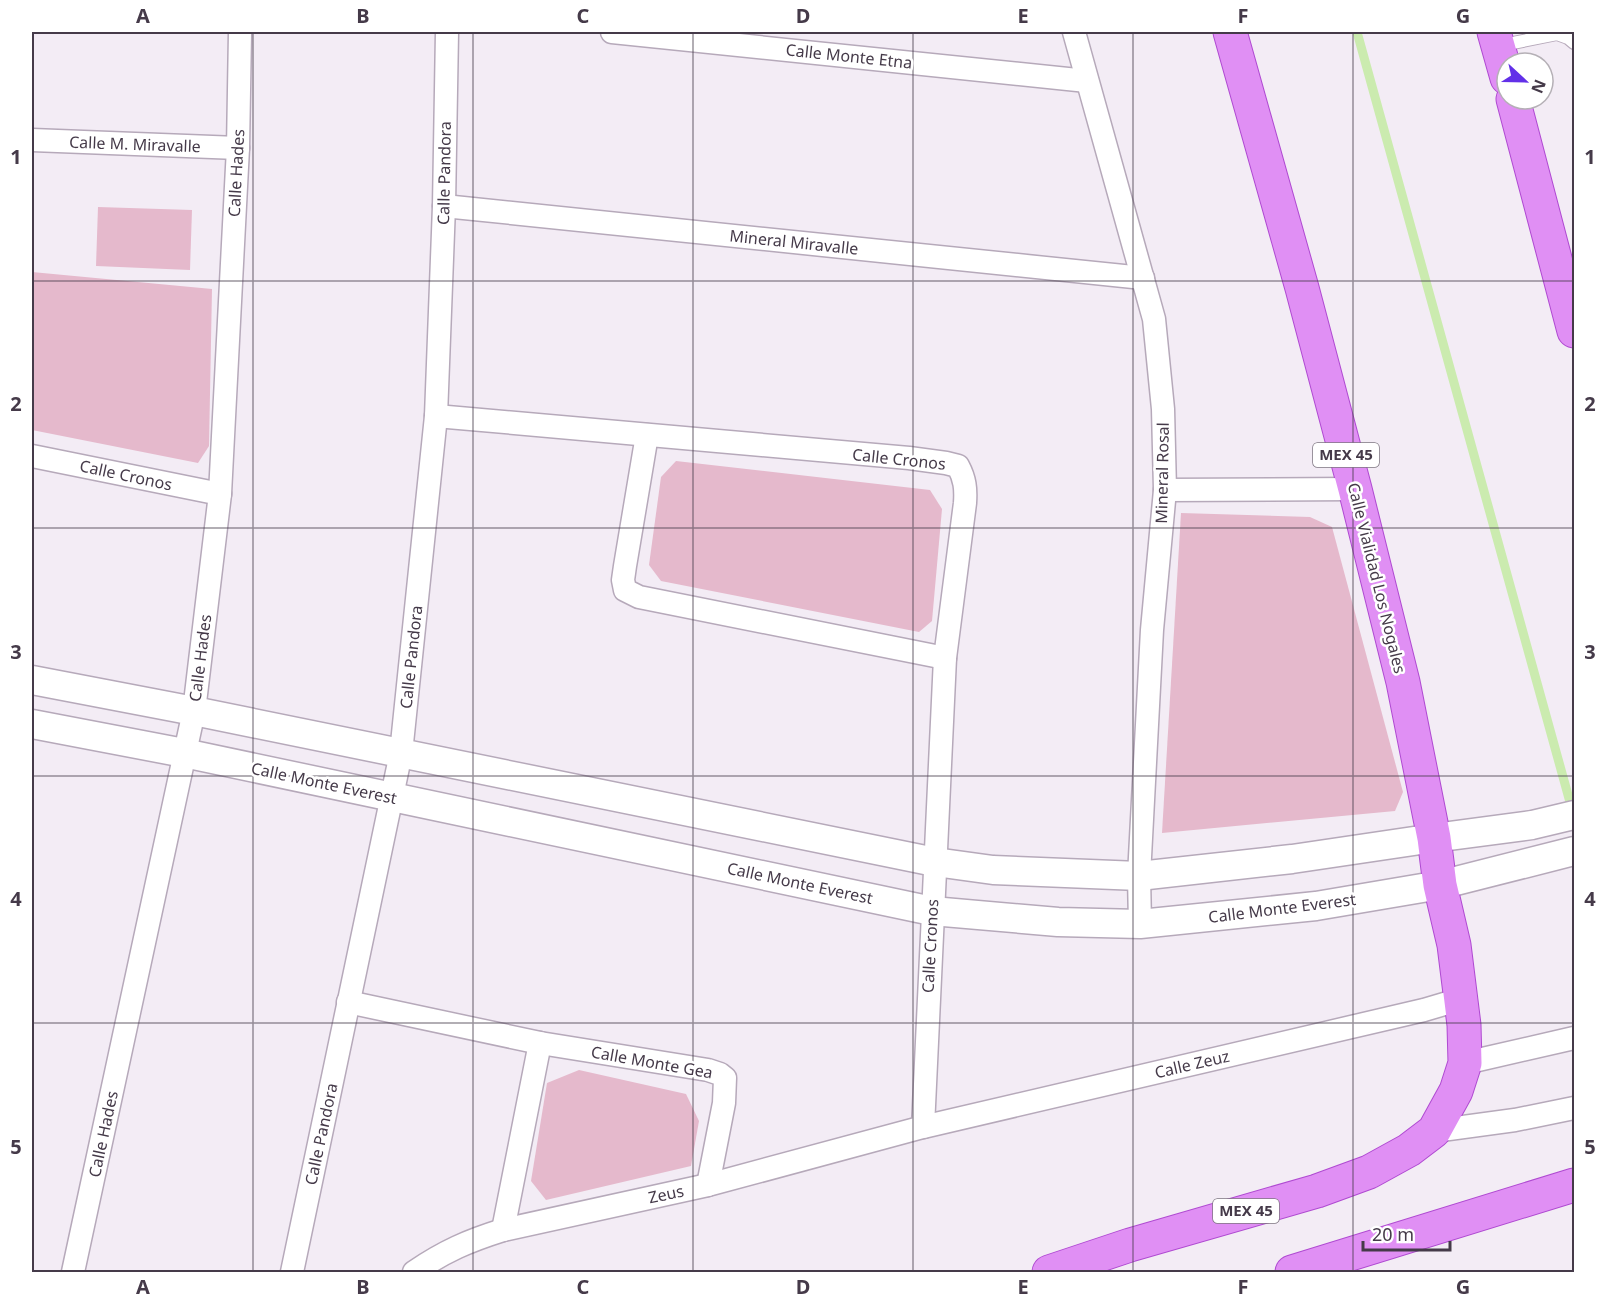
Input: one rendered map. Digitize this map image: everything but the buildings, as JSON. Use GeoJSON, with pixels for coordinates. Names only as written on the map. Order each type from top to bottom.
{"type":"FeatureCollection","features":[{"type":"Feature","properties":{"kind":"highway","name":"Calle Vialidad Los Nogales"},"geometry":{"type":"LineString","coordinates":[[1230,32],[1302,288],[1403,682],[1434,838],[1440,885]]}},
{"type":"Feature","properties":{"kind":"highway"},"geometry":{"type":"LineString","coordinates":[[1516,111],[1575,331]]}},
{"type":"Feature","properties":{"kind":"highway","name":"MEX 45"},"geometry":{"type":"LineString","coordinates":[[1049,1272],[1130,1245],[1317,1191],[1369,1172],[1409,1150],[1434,1131],[1456,1091],[1465,1063],[1461,999],[1454,945],[1440,885]]}},
{"type":"Feature","properties":{"kind":"highway"},"geometry":{"type":"LineString","coordinates":[[1292,1272],[1575,1185]]}},
{"type":"Feature","properties":{"kind":"street","name":"Calle Hades"},"geometry":{"type":"LineString","coordinates":[[73,1272],[194,711],[220,494],[238,148],[240,32]]}},
{"type":"Feature","properties":{"kind":"street","name":"Calle Pandora"},"geometry":{"type":"LineString","coordinates":[[292,1272],[401,753],[436,416],[444,206],[447,32]]}},
{"type":"Feature","properties":{"kind":"street","name":"Calle Monte Etna"},"geometry":{"type":"LineString","coordinates":[[612,32],[1087,81]]}},
{"type":"Feature","properties":{"kind":"street","name":"Mineral Rosal"},"geometry":{"type":"LineString","coordinates":[[1074,32],[1154,319],[1163,409],[1165,490],[1152,630],[1139,876],[1140,924]]}},
{"type":"Feature","properties":{"kind":"street","name":"Calle M. Miravalle"},"geometry":{"type":"LineString","coordinates":[[32,140],[238,148]]}},
{"type":"Feature","properties":{"kind":"street","name":"Mineral Miravalle"},"geometry":{"type":"LineString","coordinates":[[444,206],[1143,278]]}},
{"type":"Feature","properties":{"kind":"street","name":"Calle Cronos"},"geometry":{"type":"LineString","coordinates":[[436,416],[909,458],[958,466],[966,488],[945,658],[922,1126]]}},
{"type":"Feature","properties":{"kind":"street"},"geometry":{"type":"LineString","coordinates":[[646,435],[625,566],[625,590],[639,597],[945,658]]}},
{"type":"Feature","properties":{"kind":"street","name":"Calle Cronos"},"geometry":{"type":"LineString","coordinates":[[32,456],[220,494]]}},
{"type":"Feature","properties":{"kind":"street"},"geometry":{"type":"LineString","coordinates":[[1165,490],[1355,489]]}},
{"type":"Feature","properties":{"kind":"street"},"geometry":{"type":"LineString","coordinates":[[32,680],[935,862],[993,870],[1139,876],[1292,860],[1532,825],[1575,815]]}},
{"type":"Feature","properties":{"kind":"street","name":"Calle Monte Everest"},"geometry":{"type":"LineString","coordinates":[[32,724],[184,753],[932,911],[1058,922],[1140,924],[1316,906],[1440,885],[1575,851]]}},
{"type":"Feature","properties":{"kind":"street","name":"Calle Zeuz"},"geometry":{"type":"LineString","coordinates":[[922,1126],[1424,1010],[1461,999]]}},
{"type":"Feature","properties":{"kind":"street","name":"Calle Monte Gea"},"geometry":{"type":"LineString","coordinates":[[348,1002],[540,1043],[708,1070],[724,1076],[726,1087],[724,1103],[708,1185]]}},
{"type":"Feature","properties":{"kind":"street"},"geometry":{"type":"LineString","coordinates":[[1465,1063],[1575,1038]]}},
{"type":"Feature","properties":{"kind":"street"},"geometry":{"type":"LineString","coordinates":[[504,1230],[540,1043]]}},
{"type":"Feature","properties":{"kind":"street"},"geometry":{"type":"LineString","coordinates":[[1434,1131],[1515,1120],[1575,1108]]}},
{"type":"Feature","properties":{"kind":"street","name":"Zeus"},"geometry":{"type":"LineString","coordinates":[[414,1272],[442,1253],[471,1240],[504,1230],[708,1185],[922,1126]]}},
{"type":"Feature","properties":{"kind":"lane"},"geometry":{"type":"LineString","coordinates":[[1496,39],[1557,34],[1575,43]]}},
{"type":"Feature","properties":{"kind":"shaded area"},"geometry":{"type":"Polygon","coordinates":[[[98,207],[192,210],[190,270],[96,266],[98,207]]]}},
{"type":"Feature","properties":{"kind":"shaded area"},"geometry":{"type":"Polygon","coordinates":[[[32,272],[212,289],[209,446],[198,463],[32,430],[32,272]]]}},
{"type":"Feature","properties":{"kind":"shaded area"},"geometry":{"type":"Polygon","coordinates":[[[676,461],[930,490],[942,509],[932,621],[919,632],[661,581],[649,565],[661,477],[676,461]]]}},
{"type":"Feature","properties":{"kind":"shaded area"},"geometry":{"type":"Polygon","coordinates":[[[1181,513],[1310,517],[1332,527],[1403,792],[1395,811],[1162,833],[1181,513]]]}},
{"type":"Feature","properties":{"kind":"shaded area"},"geometry":{"type":"Polygon","coordinates":[[[579,1070],[686,1094],[699,1121],[691,1166],[546,1200],[531,1181],[547,1083],[579,1070]]]}},
{"type":"Feature","properties":{"kind":"waterway"},"geometry":{"type":"LineString","coordinates":[[1357,32],[1573,813]]}}]}
